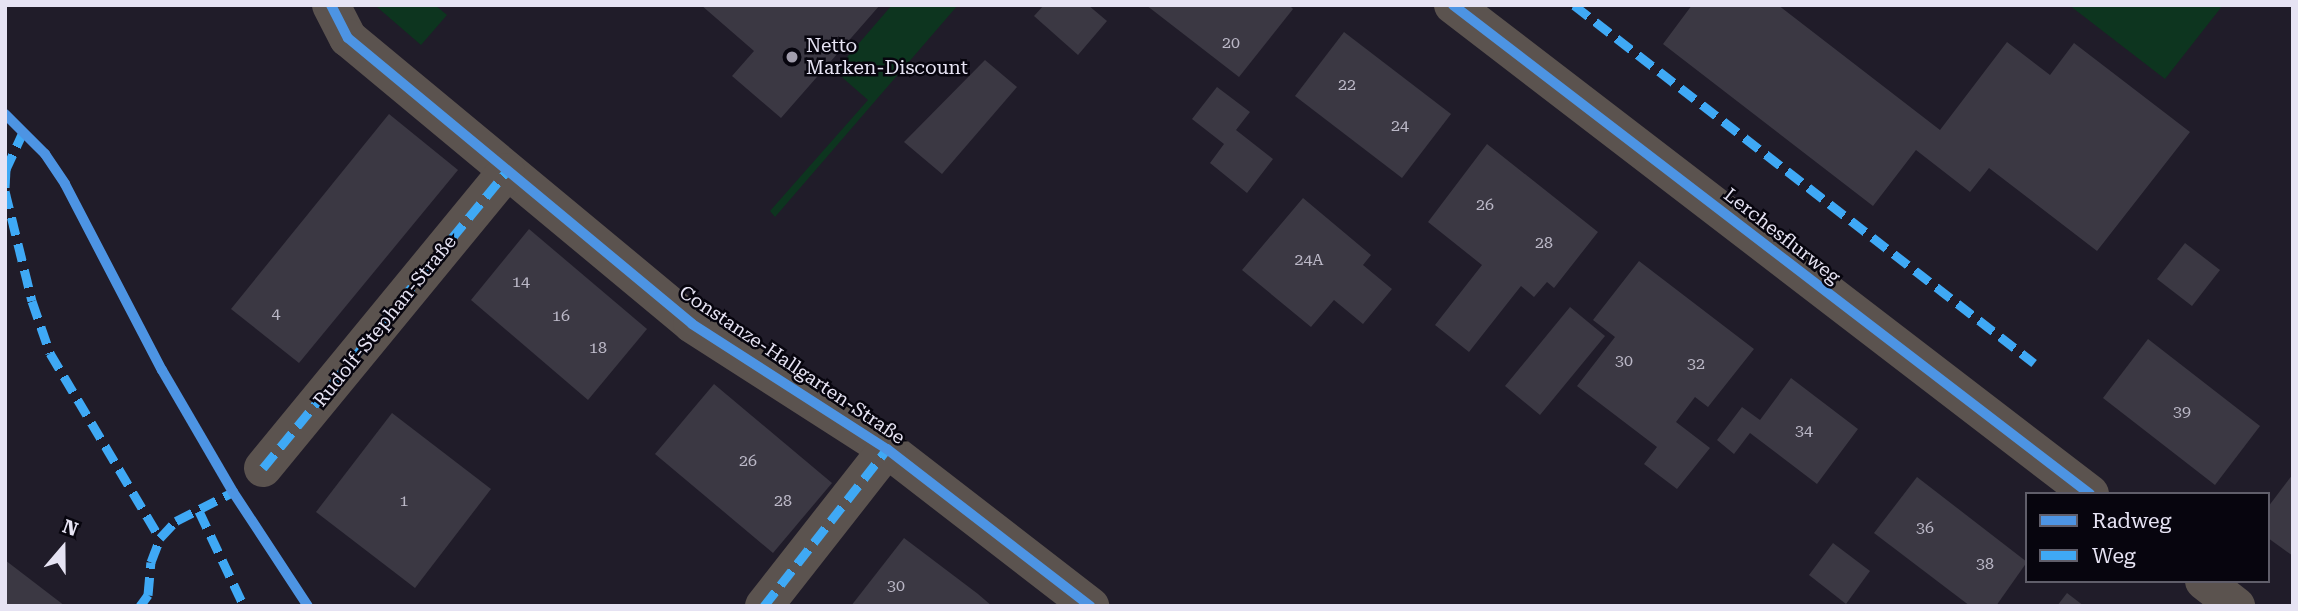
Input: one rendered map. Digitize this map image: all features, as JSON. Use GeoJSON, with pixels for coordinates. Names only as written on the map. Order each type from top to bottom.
{"type":"FeatureCollection","features":[{"type":"Feature","properties":{"kind":"street","name":"Constanze-Hallgarten-Straße"},"geometry":{"type":"LineString","coordinates":[[331,5],[348,38],[691,324],[887,449],[1090,606]]}},
{"type":"Feature","properties":{"kind":"street","name":"Lerchesflurweg"},"geometry":{"type":"LineString","coordinates":[[1453,5],[2087,492]]}},
{"type":"Feature","properties":{"kind":"street","name":"Rudolf-Stephan-Straße"},"geometry":{"type":"LineString","coordinates":[[263,468],[506,172]]}},
{"type":"Feature","properties":{"kind":"street"},"geometry":{"type":"LineString","coordinates":[[764,606],[887,449]]}},
{"type":"Feature","properties":{"kind":"street"},"geometry":{"type":"LineString","coordinates":[[2207,583],[2236,606]]}},
{"type":"Feature","properties":{"kind":"green space"},"geometry":{"type":"Polygon","coordinates":[[[435,5],[447,15],[421,45],[377,7],[435,5]]]}},
{"type":"Feature","properties":{"kind":"green space"},"geometry":{"type":"Polygon","coordinates":[[[892,5],[958,5],[775,217],[770,211],[868,100],[835,71],[892,5]]]}},
{"type":"Feature","properties":{"kind":"green space"},"geometry":{"type":"Polygon","coordinates":[[[2069,5],[2223,5],[2165,79],[2069,5]]]}},
{"type":"Feature","properties":{"kind":"building","name":"Netto Marken-Discount"},"geometry":{"type":"Polygon","coordinates":[[[701,5],[880,5],[781,118],[732,76],[754,51],[701,5]]]}},
{"type":"Feature","properties":{"kind":"building"},"geometry":{"type":"Polygon","coordinates":[[[1044,5],[1088,5],[1107,21],[1078,55],[1034,16],[1044,5]]]}},
{"type":"Feature","properties":{"kind":"building"},"geometry":{"type":"Polygon","coordinates":[[[1146,5],[1289,5],[1293,9],[1239,77],[1146,5]]]}},
{"type":"Feature","properties":{"kind":"building"},"geometry":{"type":"Polygon","coordinates":[[[1692,5],[1778,5],[1940,130],[2007,42],[2050,75],[2074,43],[2190,132],[2097,251],[1989,168],[1970,192],[1916,150],[1873,206],[1663,44],[1692,5]]]}},
{"type":"Feature","properties":{"kind":"building"},"geometry":{"type":"Polygon","coordinates":[[[1344,32],[1451,114],[1402,178],[1295,96],[1344,32]]]}},
{"type":"Feature","properties":{"kind":"building"},"geometry":{"type":"Polygon","coordinates":[[[985,60],[1017,87],[942,174],[904,142],[985,60]]]}},
{"type":"Feature","properties":{"kind":"building"},"geometry":{"type":"Polygon","coordinates":[[[1217,87],[1250,112],[1236,130],[1273,159],[1247,193],[1210,163],[1224,144],[1192,119],[1217,87]]]}},
{"type":"Feature","properties":{"kind":"building"},"geometry":{"type":"Polygon","coordinates":[[[389,114],[458,170],[299,363],[231,309],[389,114]]]}},
{"type":"Feature","properties":{"kind":"building"},"geometry":{"type":"Polygon","coordinates":[[[1487,144],[1598,232],[1554,288],[1547,282],[1534,297],[1521,286],[1469,352],[1435,325],[1482,265],[1428,222],[1487,144]]]}},
{"type":"Feature","properties":{"kind":"building"},"geometry":{"type":"Polygon","coordinates":[[[1303,198],[1371,255],[1363,265],[1392,289],[1363,324],[1334,300],[1311,327],[1242,270],[1303,198]]]}},
{"type":"Feature","properties":{"kind":"building"},"geometry":{"type":"Polygon","coordinates":[[[529,229],[647,329],[588,400],[471,300],[529,229]]]}},
{"type":"Feature","properties":{"kind":"building"},"geometry":{"type":"Polygon","coordinates":[[[2185,243],[2220,270],[2192,306],[2157,279],[2185,243]]]}},
{"type":"Feature","properties":{"kind":"building"},"geometry":{"type":"Polygon","coordinates":[[[1639,261],[1754,349],[1708,407],[1695,397],[1676,422],[1710,448],[1677,489],[1644,464],[1657,447],[1577,386],[1615,337],[1593,320],[1639,261]]]}},
{"type":"Feature","properties":{"kind":"building"},"geometry":{"type":"Polygon","coordinates":[[[1570,307],[1605,336],[1540,415],[1505,386],[1570,307]]]}},
{"type":"Feature","properties":{"kind":"building"},"geometry":{"type":"Polygon","coordinates":[[[2148,339],[2260,426],[2215,485],[2103,398],[2148,339]]]}},
{"type":"Feature","properties":{"kind":"building"},"geometry":{"type":"Polygon","coordinates":[[[1791,378],[1858,429],[1817,484],[1750,433],[1734,454],[1717,440],[1742,407],[1760,420],[1791,378]]]}},
{"type":"Feature","properties":{"kind":"building"},"geometry":{"type":"Polygon","coordinates":[[[714,384],[832,483],[773,553],[655,454],[714,384]]]}},
{"type":"Feature","properties":{"kind":"building"},"geometry":{"type":"Polygon","coordinates":[[[392,413],[491,489],[415,588],[316,512],[392,413]]]}},
{"type":"Feature","properties":{"kind":"building"},"geometry":{"type":"Polygon","coordinates":[[[2293,474],[2293,556],[2270,539],[2270,504],[2293,474]]]}},
{"type":"Feature","properties":{"kind":"building"},"geometry":{"type":"Polygon","coordinates":[[[1917,477],[2025,560],[2025,565],[1996,606],[1970,606],[1874,533],[1917,477]]]}},
{"type":"Feature","properties":{"kind":"building"},"geometry":{"type":"Polygon","coordinates":[[[904,538],[978,594],[992,606],[851,606],[904,538]]]}},
{"type":"Feature","properties":{"kind":"building"},"geometry":{"type":"Polygon","coordinates":[[[1833,543],[1870,571],[1846,604],[1809,575],[1833,543]]]}},
{"type":"Feature","properties":{"kind":"building"},"geometry":{"type":"Polygon","coordinates":[[[5,560],[65,606],[5,606],[5,560]]]}},
{"type":"Feature","properties":{"kind":"building"},"geometry":{"type":"Polygon","coordinates":[[[2067,593],[2084,606],[2057,606],[2067,593]]]}},
{"type":"Feature","properties":{"kind":"marked path"},"geometry":{"type":"LineString","coordinates":[[1574,5],[2034,363]]}},
{"type":"Feature","properties":{"kind":"marked path"},"geometry":{"type":"LineString","coordinates":[[24,130],[6,169],[5,191],[32,301],[50,353],[160,538]]}},
{"type":"Feature","properties":{"kind":"marked path"},"geometry":{"type":"LineString","coordinates":[[263,468],[506,172]]}},
{"type":"Feature","properties":{"kind":"marked path"},"geometry":{"type":"LineString","coordinates":[[764,606],[887,449]]}},
{"type":"Feature","properties":{"kind":"marked path"},"geometry":{"type":"LineString","coordinates":[[140,606],[148,595],[151,562],[160,538],[176,521],[233,492]]}},
{"type":"Feature","properties":{"kind":"marked path"},"geometry":{"type":"LineString","coordinates":[[199,511],[244,606]]}},
{"type":"Feature","properties":{"kind":"cycle path"},"geometry":{"type":"LineString","coordinates":[[331,5],[348,38],[692,324],[887,449],[1090,606]]}},
{"type":"Feature","properties":{"kind":"cycle path"},"geometry":{"type":"LineString","coordinates":[[1453,5],[2087,492]]}},
{"type":"Feature","properties":{"kind":"cycle path"},"geometry":{"type":"LineString","coordinates":[[5,114],[45,154],[65,184],[162,370],[233,492],[308,606]]}},
{"type":"Feature","properties":{"kind":"place","name":"Netto Marken-Discount"},"geometry":{"type":"Point","coordinates":[792,57]}}]}
